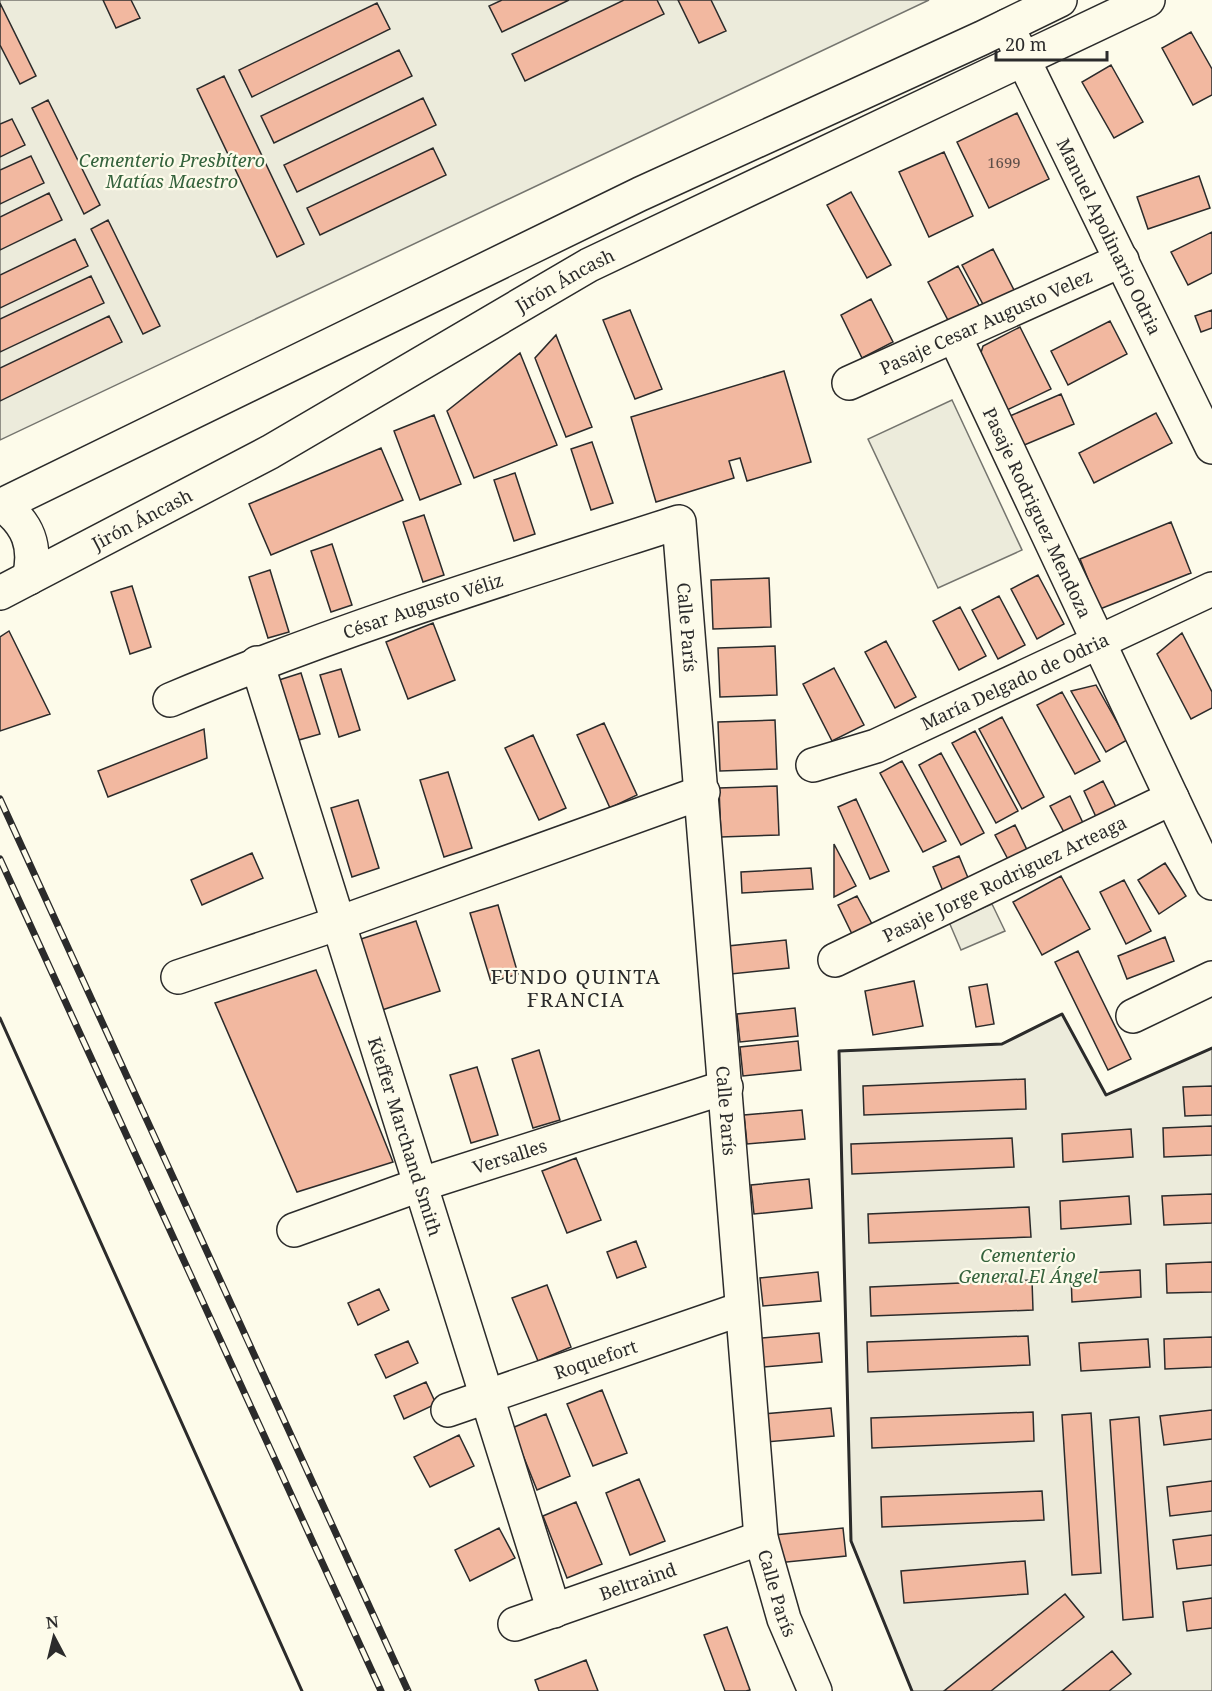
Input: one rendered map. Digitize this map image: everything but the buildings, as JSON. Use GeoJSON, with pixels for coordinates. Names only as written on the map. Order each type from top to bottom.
{"type":"FeatureCollection","features":[{"type":"Feature","properties":{"kind":"street"},"geometry":{"type":"LineString","coordinates":[[29,578],[33,563],[28,534],[17,517],[1,505],[640,194],[1060,0]]}},
{"type":"Feature","properties":{"kind":"street","name":"Jirón Áncash"},"geometry":{"type":"LineString","coordinates":[[0,593],[270,452],[589,265],[1148,0]]}},
{"type":"Feature","properties":{"kind":"street","name":"Manuel Apolinario Odria"},"geometry":{"type":"LineString","coordinates":[[1007,26],[1122,260],[1204,406],[1212,447]]}},
{"type":"Feature","properties":{"kind":"street","name":"Pasaje Cesar Augusto Velez"},"geometry":{"type":"LineString","coordinates":[[849,383],[956,337],[1122,260]]}},
{"type":"Feature","properties":{"kind":"street","name":"Pasaje Rodriguez Mendoza"},"geometry":{"type":"LineString","coordinates":[[956,337],[1212,884]]}},
{"type":"Feature","properties":{"kind":"street","name":"César Augusto Véliz"},"geometry":{"type":"LineString","coordinates":[[170,700],[257,663],[679,522]]}},
{"type":"Feature","properties":{"kind":"street","name":"Calle París"},"geometry":{"type":"LineString","coordinates":[[679,522],[703,792],[741,1309],[761,1538],[784,1619],[814,1691]]}},
{"type":"Feature","properties":{"kind":"street","name":"María Delgado de Odria"},"geometry":{"type":"LineString","coordinates":[[813,765],[876,746],[1212,589]]}},
{"type":"Feature","properties":{"kind":"street","name":"Kieffer Marchand Smith"},"geometry":{"type":"LineString","coordinates":[[257,663],[554,1611]]}},
{"type":"Feature","properties":{"kind":"street"},"geometry":{"type":"LineString","coordinates":[[178,977],[339,923],[703,792]]}},
{"type":"Feature","properties":{"kind":"street","name":"Pasaje Jorge Rodriguez Arteaga"},"geometry":{"type":"LineString","coordinates":[[835,960],[1172,798]]}},
{"type":"Feature","properties":{"kind":"street"},"geometry":{"type":"LineString","coordinates":[[1132,1016],[1212,978]]}},
{"type":"Feature","properties":{"kind":"street","name":"Versalles"},"geometry":{"type":"LineString","coordinates":[[294,1230],[422,1184],[726,1087]]}},
{"type":"Feature","properties":{"kind":"street","name":"Roquefort"},"geometry":{"type":"LineString","coordinates":[[448,1410],[741,1309]]}},
{"type":"Feature","properties":{"kind":"street","name":"Beltraind"},"geometry":{"type":"LineString","coordinates":[[515,1624],[761,1538]]}},
{"type":"Feature","properties":{"kind":"green space","name":"Cementerio Presbítero Matías Maestro"},"geometry":{"type":"Polygon","coordinates":[[[0,0],[929,0],[0,440],[0,0]]]}},
{"type":"Feature","properties":{"kind":"green space"},"geometry":{"type":"Polygon","coordinates":[[[952,400],[1022,550],[938,588],[868,439],[952,400]]]}},
{"type":"Feature","properties":{"kind":"green space"},"geometry":{"type":"Polygon","coordinates":[[[992,904],[1005,931],[961,950],[949,922],[992,904]]]}},
{"type":"Feature","properties":{"kind":"green space","name":"Cementerio General El Ángel"},"geometry":{"type":"Polygon","coordinates":[[[1062,1014],[1106,1095],[1212,1048],[1212,1691],[912,1691],[851,1541],[839,1051],[1001,1044],[1062,1014]]]}},
{"type":"Feature","properties":{"kind":"railway"},"geometry":{"type":"LineString","coordinates":[[0,799],[408,1691]]}},
{"type":"Feature","properties":{"kind":"railway"},"geometry":{"type":"LineString","coordinates":[[0,859],[381,1691]]}},
{"type":"Feature","properties":{"kind":"wall"},"geometry":{"type":"LineString","coordinates":[[912,1691],[851,1541],[839,1051],[1002,1044],[1062,1014],[1106,1095],[1212,1048]]}},
{"type":"Feature","properties":{"kind":"wall"},"geometry":{"type":"LineString","coordinates":[[0,1018],[302,1691]]}},
{"type":"Feature","properties":{"kind":"district","name":"FUNDO QUINTA FRANCIA"},"geometry":{"type":"Point","coordinates":[576,988]}}]}
